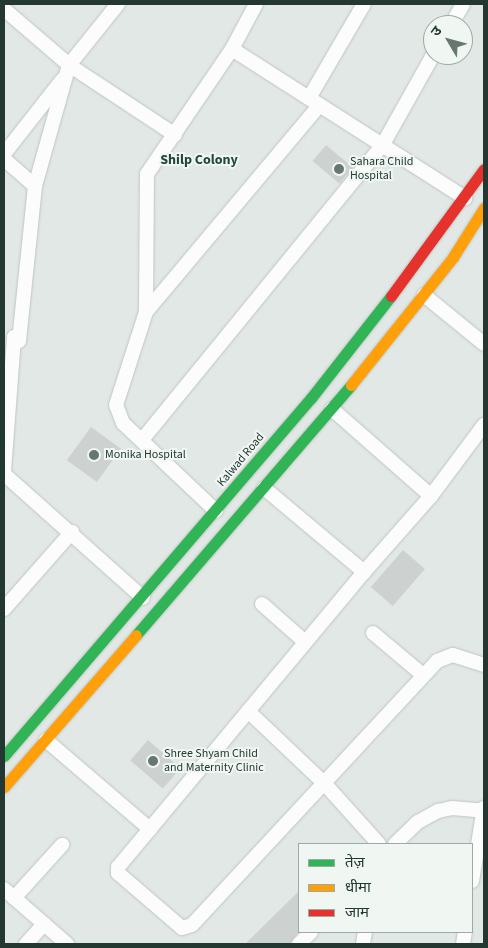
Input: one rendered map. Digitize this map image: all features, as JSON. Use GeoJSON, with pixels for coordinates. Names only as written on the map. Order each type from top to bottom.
{"type":"FeatureCollection","features":[{"type":"Feature","properties":{"kind":"main road","name":"Kalwad Road"},"geometry":{"type":"LineString","coordinates":[[4,756],[142,598],[311,398],[465,198],[484,169]]}},
{"type":"Feature","properties":{"kind":"main road"},"geometry":{"type":"LineString","coordinates":[[4,787],[332,409],[424,295],[484,208]]}},
{"type":"Feature","properties":{"kind":"street"},"geometry":{"type":"LineString","coordinates":[[4,154],[118,4]]}},
{"type":"Feature","properties":{"kind":"street"},"geometry":{"type":"LineString","coordinates":[[216,511],[123,423],[116,405],[146,312],[147,174],[232,49],[256,4]]}},
{"type":"Feature","properties":{"kind":"street"},"geometry":{"type":"LineString","coordinates":[[146,312],[314,102],[364,4]]}},
{"type":"Feature","properties":{"kind":"street"},"geometry":{"type":"LineString","coordinates":[[456,15],[463,4]]}},
{"type":"Feature","properties":{"kind":"street"},"geometry":{"type":"LineString","coordinates":[[4,9],[68,70],[174,135]]}},
{"type":"Feature","properties":{"kind":"street"},"geometry":{"type":"LineString","coordinates":[[232,49],[465,198]]}},
{"type":"Feature","properties":{"kind":"street"},"geometry":{"type":"LineString","coordinates":[[142,440],[382,146],[427,65]]}},
{"type":"Feature","properties":{"kind":"street"},"geometry":{"type":"LineString","coordinates":[[9,332],[19,341],[35,186],[68,70]]}},
{"type":"Feature","properties":{"kind":"street"},"geometry":{"type":"LineString","coordinates":[[4,159],[35,186]]}},
{"type":"Feature","properties":{"kind":"street"},"geometry":{"type":"LineString","coordinates":[[424,295],[484,344]]}},
{"type":"Feature","properties":{"kind":"street"},"geometry":{"type":"LineString","coordinates":[[9,332],[5,477],[72,532],[142,598]]}},
{"type":"Feature","properties":{"kind":"street"},"geometry":{"type":"LineString","coordinates":[[332,409],[431,496]]}},
{"type":"Feature","properties":{"kind":"street"},"geometry":{"type":"LineString","coordinates":[[484,425],[431,496],[304,641],[117,871],[182,928],[189,928],[437,661],[453,655],[484,665]]}},
{"type":"Feature","properties":{"kind":"street"},"geometry":{"type":"LineString","coordinates":[[264,488],[364,572]]}},
{"type":"Feature","properties":{"kind":"street"},"geometry":{"type":"LineString","coordinates":[[4,609],[72,532]]}},
{"type":"Feature","properties":{"kind":"street"},"geometry":{"type":"LineString","coordinates":[[262,604],[304,641]]}},
{"type":"Feature","properties":{"kind":"street"},"geometry":{"type":"LineString","coordinates":[[373,633],[423,674]]}},
{"type":"Feature","properties":{"kind":"street"},"geometry":{"type":"LineString","coordinates":[[248,711],[324,783],[379,843]]}},
{"type":"Feature","properties":{"kind":"street"},"geometry":{"type":"LineString","coordinates":[[46,740],[150,829]]}},
{"type":"Feature","properties":{"kind":"street"},"geometry":{"type":"LineString","coordinates":[[396,843],[418,822],[438,811],[452,808],[484,810],[473,875]]}},
{"type":"Feature","properties":{"kind":"street"},"geometry":{"type":"LineString","coordinates":[[62,845],[9,894],[67,944]]}},
{"type":"Feature","properties":{"kind":"street"},"geometry":{"type":"LineString","coordinates":[[26,944],[44,924]]}},
{"type":"Feature","properties":{"kind":"street"},"geometry":{"type":"LineString","coordinates":[[299,944],[310,933]]}},
{"type":"Feature","properties":{"kind":"building"},"geometry":{"type":"Polygon","coordinates":[[[326,145],[353,167],[339,184],[313,161],[326,145]]]}},
{"type":"Feature","properties":{"kind":"building"},"geometry":{"type":"Polygon","coordinates":[[[91,427],[121,449],[97,482],[67,460],[91,427]]]}},
{"type":"Feature","properties":{"kind":"building"},"geometry":{"type":"Polygon","coordinates":[[[403,550],[425,569],[393,606],[371,587],[403,550]]]}},
{"type":"Feature","properties":{"kind":"building"},"geometry":{"type":"Polygon","coordinates":[[[148,740],[180,768],[163,789],[130,760],[148,740]]]}},
{"type":"Feature","properties":{"kind":"building"},"geometry":{"type":"Polygon","coordinates":[[[298,892],[298,932],[290,944],[245,944],[298,892]]]}},
{"type":"Feature","properties":{"kind":"traffic: fast"},"geometry":{"type":"LineString","coordinates":[[4,756],[311,398],[391,296]]}},
{"type":"Feature","properties":{"kind":"traffic: fast"},"geometry":{"type":"LineString","coordinates":[[136,635],[351,385]]}},
{"type":"Feature","properties":{"kind":"traffic: slow"},"geometry":{"type":"LineString","coordinates":[[351,385],[453,257],[484,208]]}},
{"type":"Feature","properties":{"kind":"traffic: slow"},"geometry":{"type":"LineString","coordinates":[[4,787],[136,635]]}},
{"type":"Feature","properties":{"kind":"traffic: jam"},"geometry":{"type":"LineString","coordinates":[[391,296],[484,169]]}},
{"type":"Feature","properties":{"kind":"place","name":"Sahara Child Hospital"},"geometry":{"type":"Point","coordinates":[339,169]}},
{"type":"Feature","properties":{"kind":"place","name":"Monika Hospital"},"geometry":{"type":"Point","coordinates":[94,455]}},
{"type":"Feature","properties":{"kind":"place","name":"Shree Shyam Child and Maternity Clinic"},"geometry":{"type":"Point","coordinates":[153,761]}},
{"type":"Feature","properties":{"kind":"district","name":"Shilp Colony"},"geometry":{"type":"Point","coordinates":[199,160]}}]}
